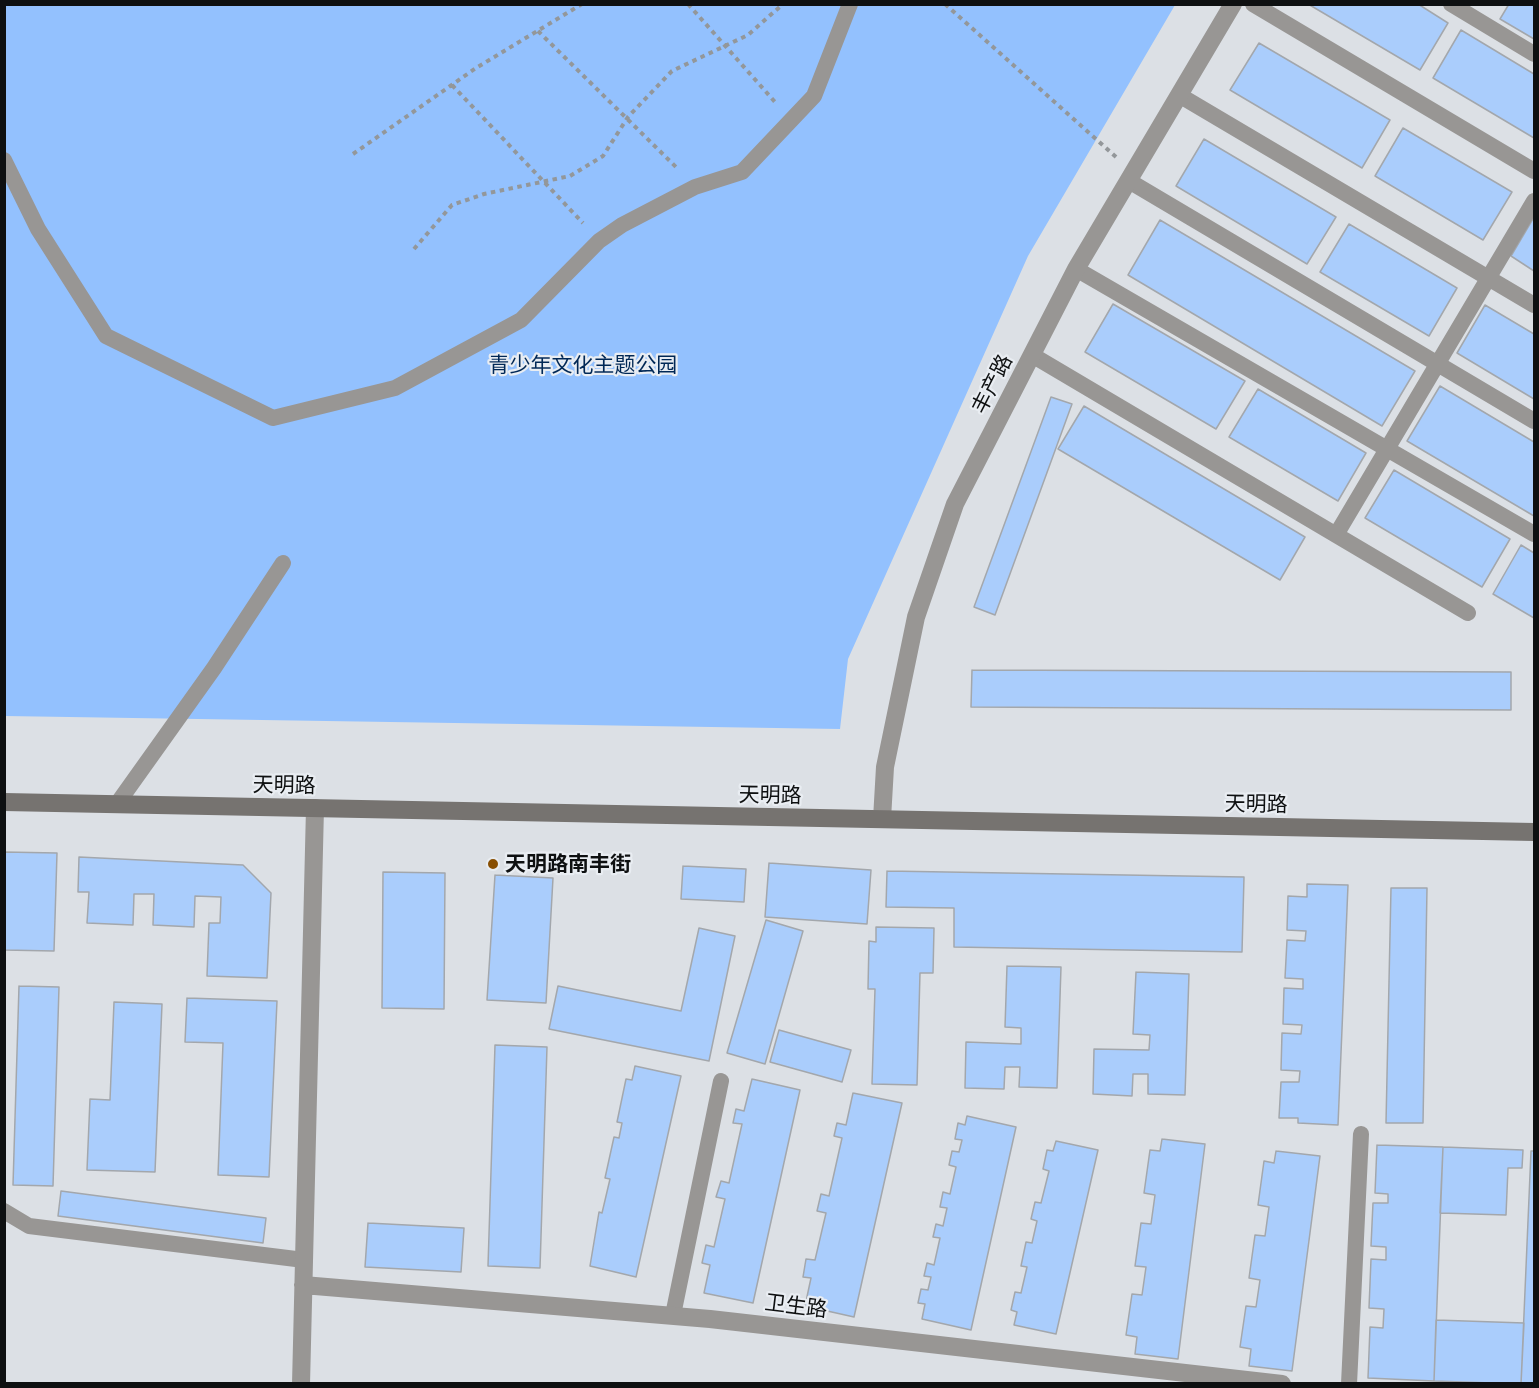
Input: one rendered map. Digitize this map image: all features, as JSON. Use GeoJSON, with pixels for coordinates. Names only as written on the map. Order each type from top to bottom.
{"type":"FeatureCollection","features":[{"type":"Feature","properties":{"kind":"street","name":"丰产路"},"geometry":{"type":"LineString","coordinates":[[882,819],[885,767],[916,617],[955,504],[1076,269],[1233,4]]}},
{"type":"Feature","properties":{"kind":"street","name":"天明路"},"geometry":{"type":"LineString","coordinates":[[4,802],[1534,832]]}},
{"type":"Feature","properties":{"kind":"street"},"geometry":{"type":"LineString","coordinates":[[301,1383],[315,808]]}},
{"type":"Feature","properties":{"kind":"street","name":"卫生路"},"geometry":{"type":"LineString","coordinates":[[303,1285],[673,1316],[1282,1383]]}},
{"type":"Feature","properties":{"kind":"lane"},"geometry":{"type":"LineString","coordinates":[[4,160],[38,229],[106,336],[273,418],[394,388],[521,320],[599,241],[622,225],[695,187],[742,172],[814,96],[850,4]]}},
{"type":"Feature","properties":{"kind":"lane"},"geometry":{"type":"LineString","coordinates":[[1253,4],[1534,171]]}},
{"type":"Feature","properties":{"kind":"lane"},"geometry":{"type":"LineString","coordinates":[[1451,4],[1534,54]]}},
{"type":"Feature","properties":{"kind":"lane"},"geometry":{"type":"LineString","coordinates":[[1179,95],[1534,305]]}},
{"type":"Feature","properties":{"kind":"lane"},"geometry":{"type":"LineString","coordinates":[[1131,177],[1534,421]]}},
{"type":"Feature","properties":{"kind":"lane"},"geometry":{"type":"LineString","coordinates":[[1336,535],[1534,201]]}},
{"type":"Feature","properties":{"kind":"lane"},"geometry":{"type":"LineString","coordinates":[[1076,269],[1534,534]]}},
{"type":"Feature","properties":{"kind":"lane"},"geometry":{"type":"LineString","coordinates":[[1032,355],[1468,613]]}},
{"type":"Feature","properties":{"kind":"lane"},"geometry":{"type":"LineString","coordinates":[[117,804],[214,668],[283,563]]}},
{"type":"Feature","properties":{"kind":"lane"},"geometry":{"type":"LineString","coordinates":[[673,1316],[721,1081]]}},
{"type":"Feature","properties":{"kind":"lane"},"geometry":{"type":"LineString","coordinates":[[1349,1383],[1360,1134]]}},
{"type":"Feature","properties":{"kind":"lane"},"geometry":{"type":"LineString","coordinates":[[4,1211],[29,1226],[304,1260]]}},
{"type":"Feature","properties":{"kind":"path"},"geometry":{"type":"LineString","coordinates":[[353,154],[452,85],[582,4]]}},
{"type":"Feature","properties":{"kind":"path"},"geometry":{"type":"LineString","coordinates":[[688,4],[791,120]]}},
{"type":"Feature","properties":{"kind":"path"},"geometry":{"type":"LineString","coordinates":[[414,249],[452,205],[484,194],[547,183],[570,176],[603,156],[628,117],[672,71],[748,35],[783,4]]}},
{"type":"Feature","properties":{"kind":"path"},"geometry":{"type":"LineString","coordinates":[[945,4],[1131,177]]}},
{"type":"Feature","properties":{"kind":"path"},"geometry":{"type":"LineString","coordinates":[[538,31],[628,117],[695,187]]}},
{"type":"Feature","properties":{"kind":"path"},"geometry":{"type":"LineString","coordinates":[[452,85],[547,183],[599,241]]}},
{"type":"Feature","properties":{"kind":"green space","name":"青少年文化主题公园"},"geometry":{"type":"Polygon","coordinates":[[[5,5],[1175,5],[1028,256],[848,659],[840,729],[5,716],[5,5]]]}},
{"type":"Feature","properties":{"kind":"building"},"geometry":{"type":"Polygon","coordinates":[[[1308,4],[1418,4],[1448,23],[1420,70],[1308,4]]]}},
{"type":"Feature","properties":{"kind":"building"},"geometry":{"type":"Polygon","coordinates":[[[1509,4],[1534,4],[1534,39],[1500,19],[1509,4]]]}},
{"type":"Feature","properties":{"kind":"building"},"geometry":{"type":"Polygon","coordinates":[[[1461,30],[1534,74],[1534,138],[1433,78],[1461,30]]]}},
{"type":"Feature","properties":{"kind":"building"},"geometry":{"type":"Polygon","coordinates":[[[1259,43],[1390,120],[1362,168],[1230,90],[1259,43]]]}},
{"type":"Feature","properties":{"kind":"building"},"geometry":{"type":"Polygon","coordinates":[[[1403,128],[1512,192],[1483,240],[1375,176],[1403,128]]]}},
{"type":"Feature","properties":{"kind":"building"},"geometry":{"type":"Polygon","coordinates":[[[1204,139],[1336,217],[1307,264],[1176,186],[1204,139]]]}},
{"type":"Feature","properties":{"kind":"building"},"geometry":{"type":"Polygon","coordinates":[[[1534,217],[1534,271],[1511,256],[1534,217]]]}},
{"type":"Feature","properties":{"kind":"building"},"geometry":{"type":"Polygon","coordinates":[[[1160,220],[1415,371],[1382,426],[1128,275],[1160,220]]]}},
{"type":"Feature","properties":{"kind":"building"},"geometry":{"type":"Polygon","coordinates":[[[1349,224],[1457,288],[1429,336],[1320,272],[1349,224]]]}},
{"type":"Feature","properties":{"kind":"building"},"geometry":{"type":"Polygon","coordinates":[[[1113,304],[1245,381],[1216,429],[1085,352],[1113,304]]]}},
{"type":"Feature","properties":{"kind":"building"},"geometry":{"type":"Polygon","coordinates":[[[1485,305],[1534,334],[1534,399],[1457,353],[1485,305]]]}},
{"type":"Feature","properties":{"kind":"building"},"geometry":{"type":"Polygon","coordinates":[[[1440,386],[1534,442],[1534,516],[1407,441],[1440,386]]]}},
{"type":"Feature","properties":{"kind":"building"},"geometry":{"type":"Polygon","coordinates":[[[1258,389],[1366,453],[1338,501],[1229,437],[1258,389]]]}},
{"type":"Feature","properties":{"kind":"building"},"geometry":{"type":"Polygon","coordinates":[[[1051,397],[1072,404],[995,615],[974,607],[1051,397]]]}},
{"type":"Feature","properties":{"kind":"building"},"geometry":{"type":"Polygon","coordinates":[[[1084,406],[1305,537],[1280,580],[1058,449],[1084,406]]]}},
{"type":"Feature","properties":{"kind":"building"},"geometry":{"type":"Polygon","coordinates":[[[1394,470],[1510,539],[1482,587],[1365,518],[1394,470]]]}},
{"type":"Feature","properties":{"kind":"building"},"geometry":{"type":"Polygon","coordinates":[[[1521,545],[1534,553],[1534,618],[1493,594],[1521,545]]]}},
{"type":"Feature","properties":{"kind":"building"},"geometry":{"type":"Polygon","coordinates":[[[972,670],[1511,672],[1511,710],[971,707],[972,670]]]}},
{"type":"Feature","properties":{"kind":"building"},"geometry":{"type":"Polygon","coordinates":[[[4,852],[57,853],[54,951],[4,950],[4,852]]]}},
{"type":"Feature","properties":{"kind":"building"},"geometry":{"type":"Polygon","coordinates":[[[79,857],[243,865],[271,893],[267,978],[207,976],[209,923],[220,923],[221,897],[195,896],[194,927],[153,925],[154,894],[134,894],[133,925],[87,923],[89,892],[78,892],[79,857]]]}},
{"type":"Feature","properties":{"kind":"building"},"geometry":{"type":"Polygon","coordinates":[[[769,863],[871,870],[867,924],[765,917],[769,863]]]}},
{"type":"Feature","properties":{"kind":"building"},"geometry":{"type":"Polygon","coordinates":[[[683,866],[746,869],[744,902],[681,899],[683,866]]]}},
{"type":"Feature","properties":{"kind":"building"},"geometry":{"type":"Polygon","coordinates":[[[887,871],[1244,877],[1242,952],[954,947],[954,908],[886,907],[887,871]]]}},
{"type":"Feature","properties":{"kind":"building"},"geometry":{"type":"Polygon","coordinates":[[[383,872],[445,873],[444,1009],[382,1008],[383,872]]]}},
{"type":"Feature","properties":{"kind":"building"},"geometry":{"type":"Polygon","coordinates":[[[495,875],[553,878],[546,1003],[487,1000],[495,875]]]}},
{"type":"Feature","properties":{"kind":"building"},"geometry":{"type":"Polygon","coordinates":[[[1307,884],[1348,885],[1338,1125],[1298,1123],[1298,1118],[1279,1118],[1281,1082],[1299,1082],[1300,1071],[1281,1070],[1282,1033],[1301,1034],[1302,1025],[1283,1024],[1284,988],[1303,989],[1303,979],[1285,978],[1287,940],[1305,941],[1306,931],[1287,930],[1288,896],[1307,897],[1307,884]]]}},
{"type":"Feature","properties":{"kind":"building"},"geometry":{"type":"Polygon","coordinates":[[[1391,888],[1427,888],[1423,1123],[1386,1123],[1391,888]]]}},
{"type":"Feature","properties":{"kind":"building"},"geometry":{"type":"Polygon","coordinates":[[[766,920],[803,931],[765,1064],[727,1053],[766,920]]]}},
{"type":"Feature","properties":{"kind":"building"},"geometry":{"type":"Polygon","coordinates":[[[876,927],[934,928],[933,973],[920,973],[917,1085],[872,1084],[875,989],[868,989],[869,941],[876,942],[876,927]]]}},
{"type":"Feature","properties":{"kind":"building"},"geometry":{"type":"Polygon","coordinates":[[[699,928],[735,936],[709,1061],[549,1029],[558,986],[681,1011],[699,928]]]}},
{"type":"Feature","properties":{"kind":"building"},"geometry":{"type":"Polygon","coordinates":[[[1007,966],[1061,967],[1057,1088],[1019,1087],[1020,1067],[1005,1067],[1004,1089],[965,1088],[966,1042],[1021,1044],[1021,1028],[1005,1027],[1007,966]]]}},
{"type":"Feature","properties":{"kind":"building"},"geometry":{"type":"Polygon","coordinates":[[[1136,972],[1189,974],[1185,1095],[1148,1094],[1148,1074],[1133,1074],[1132,1096],[1093,1094],[1094,1049],[1149,1050],[1150,1035],[1133,1034],[1136,972]]]}},
{"type":"Feature","properties":{"kind":"building"},"geometry":{"type":"Polygon","coordinates":[[[19,986],[59,987],[53,1186],[13,1185],[19,986]]]}},
{"type":"Feature","properties":{"kind":"building"},"geometry":{"type":"Polygon","coordinates":[[[187,998],[277,1001],[269,1177],[218,1175],[223,1043],[185,1042],[187,998]]]}},
{"type":"Feature","properties":{"kind":"building"},"geometry":{"type":"Polygon","coordinates":[[[114,1002],[162,1004],[155,1172],[87,1170],[90,1099],[110,1100],[114,1002]]]}},
{"type":"Feature","properties":{"kind":"building"},"geometry":{"type":"Polygon","coordinates":[[[779,1030],[851,1050],[842,1082],[770,1062],[779,1030]]]}},
{"type":"Feature","properties":{"kind":"building"},"geometry":{"type":"Polygon","coordinates":[[[495,1045],[547,1047],[540,1268],[488,1266],[495,1045]]]}},
{"type":"Feature","properties":{"kind":"building"},"geometry":{"type":"Polygon","coordinates":[[[635,1066],[681,1076],[636,1277],[590,1266],[599,1212],[602,1213],[610,1179],[605,1178],[614,1137],[619,1138],[622,1123],[617,1122],[626,1079],[632,1080],[635,1066]]]}},
{"type":"Feature","properties":{"kind":"building"},"geometry":{"type":"Polygon","coordinates":[[[752,1079],[800,1090],[753,1303],[704,1293],[710,1265],[702,1263],[706,1245],[714,1247],[725,1199],[716,1197],[721,1181],[729,1183],[742,1124],[733,1123],[736,1109],[744,1111],[752,1079]]]}},
{"type":"Feature","properties":{"kind":"building"},"geometry":{"type":"Polygon","coordinates":[[[853,1093],[902,1103],[854,1317],[805,1306],[811,1278],[803,1277],[806,1259],[815,1260],[826,1213],[817,1211],[821,1194],[829,1196],[842,1138],[834,1136],[837,1123],[846,1125],[853,1093]]]}},
{"type":"Feature","properties":{"kind":"building"},"geometry":{"type":"Polygon","coordinates":[[[967,1116],[1016,1127],[971,1330],[922,1319],[925,1304],[918,1303],[921,1289],[928,1290],[931,1277],[924,1276],[927,1263],[934,1265],[940,1238],[933,1237],[936,1224],[943,1226],[947,1208],[940,1207],[943,1192],[950,1194],[956,1167],[949,1165],[952,1151],[959,1152],[962,1140],[955,1139],[958,1123],[965,1125],[967,1116]]]}},
{"type":"Feature","properties":{"kind":"building"},"geometry":{"type":"Polygon","coordinates":[[[1162,1139],[1205,1144],[1178,1359],[1135,1354],[1137,1337],[1126,1335],[1132,1294],[1142,1295],[1146,1267],[1135,1266],[1141,1223],[1151,1224],[1155,1195],[1144,1193],[1150,1150],[1160,1151],[1162,1139]]]}},
{"type":"Feature","properties":{"kind":"building"},"geometry":{"type":"Polygon","coordinates":[[[1056,1141],[1098,1150],[1056,1334],[1014,1325],[1017,1312],[1011,1310],[1015,1292],[1021,1293],[1027,1267],[1021,1266],[1026,1242],[1032,1243],[1037,1221],[1031,1219],[1035,1202],[1041,1203],[1049,1171],[1043,1169],[1047,1150],[1053,1151],[1056,1141]]]}},
{"type":"Feature","properties":{"kind":"building"},"geometry":{"type":"Polygon","coordinates":[[[1377,1145],[1443,1147],[1434,1381],[1368,1378],[1370,1327],[1383,1328],[1384,1309],[1369,1308],[1371,1259],[1386,1260],[1386,1247],[1371,1246],[1373,1203],[1388,1203],[1388,1194],[1375,1193],[1377,1145]]]}},
{"type":"Feature","properties":{"kind":"building"},"geometry":{"type":"Polygon","coordinates":[[[1443,1147],[1523,1150],[1522,1168],[1508,1168],[1506,1215],[1440,1213],[1443,1147]]]}},
{"type":"Feature","properties":{"kind":"building"},"geometry":{"type":"Polygon","coordinates":[[[1276,1151],[1320,1156],[1292,1371],[1249,1366],[1251,1349],[1240,1347],[1246,1306],[1256,1307],[1260,1280],[1249,1278],[1255,1235],[1265,1236],[1269,1207],[1258,1205],[1264,1161],[1274,1163],[1276,1151]]]}},
{"type":"Feature","properties":{"kind":"building"},"geometry":{"type":"Polygon","coordinates":[[[1531,1151],[1534,1151],[1534,1384],[1521,1384],[1531,1151]]]}},
{"type":"Feature","properties":{"kind":"building"},"geometry":{"type":"Polygon","coordinates":[[[61,1191],[266,1218],[263,1243],[58,1216],[61,1191]]]}},
{"type":"Feature","properties":{"kind":"building"},"geometry":{"type":"Polygon","coordinates":[[[368,1223],[464,1228],[461,1272],[365,1267],[368,1223]]]}},
{"type":"Feature","properties":{"kind":"building"},"geometry":{"type":"Polygon","coordinates":[[[1436,1320],[1524,1323],[1521,1384],[1434,1381],[1436,1320]]]}},
{"type":"Feature","properties":{"kind":"place","name":"天明路南丰街"},"geometry":{"type":"Point","coordinates":[493,864]}}]}
